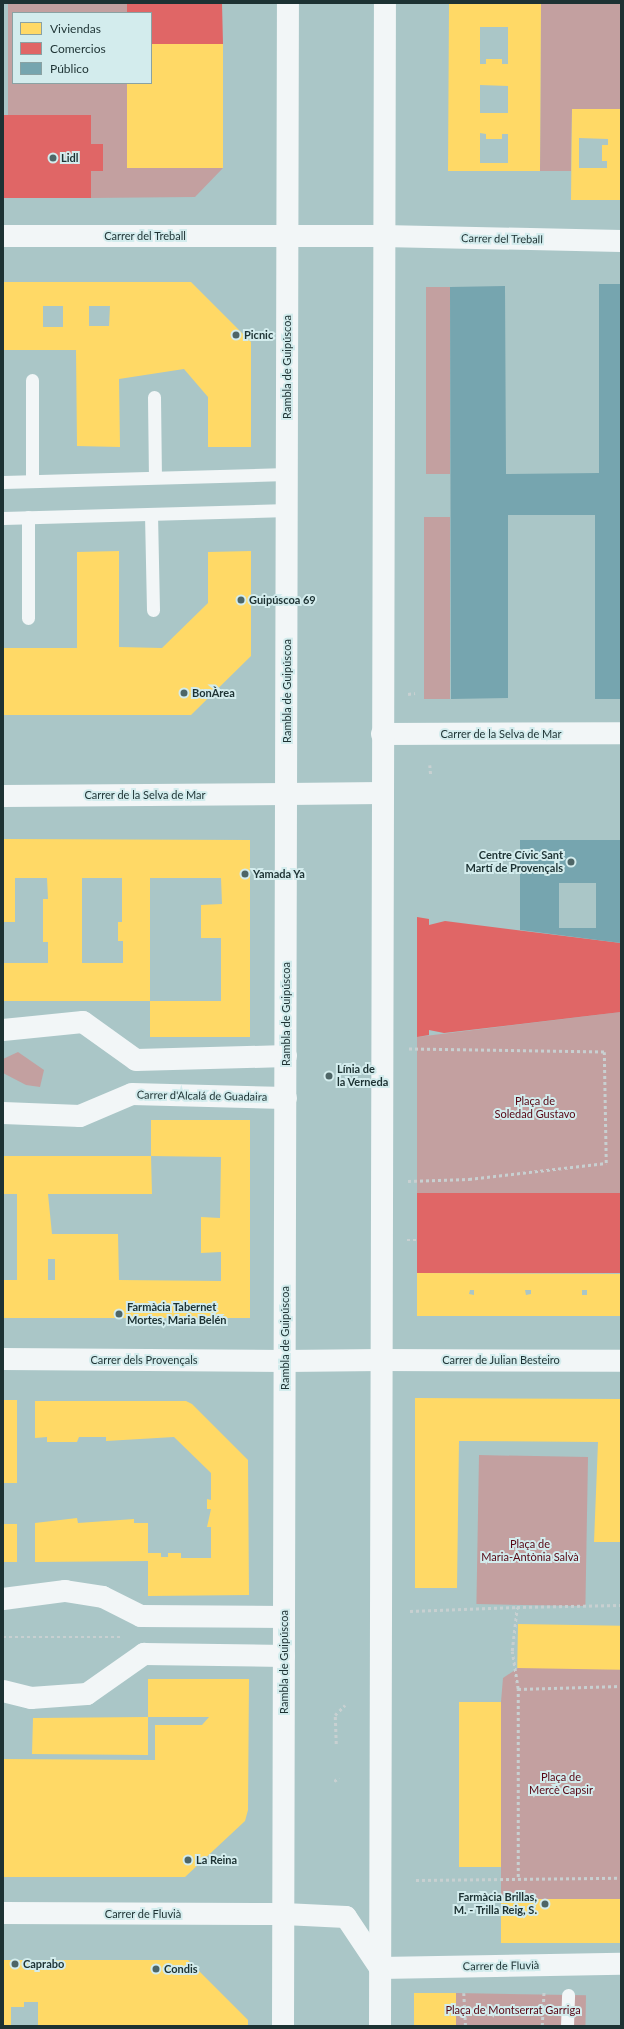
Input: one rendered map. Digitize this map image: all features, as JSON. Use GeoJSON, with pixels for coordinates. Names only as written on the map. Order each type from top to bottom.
{"type":"FeatureCollection","features":[{"type":"Feature","properties":{"kind":"street","name":"Rambla de Guipúscoa"},"geometry":{"type":"LineString","coordinates":[[283,2026],[288,510],[288,3]]}},
{"type":"Feature","properties":{"kind":"street"},"geometry":{"type":"LineString","coordinates":[[380,2026],[383,236],[385,3]]}},
{"type":"Feature","properties":{"kind":"street","name":"Carrer del Treball"},"geometry":{"type":"LineString","coordinates":[[3,236],[383,236],[621,241]]}},
{"type":"Feature","properties":{"kind":"street","name":"Carrer de la Selva de Mar"},"geometry":{"type":"LineString","coordinates":[[382,734],[621,733]]}},
{"type":"Feature","properties":{"kind":"street","name":"Carrer de la Selva de Mar"},"geometry":{"type":"LineString","coordinates":[[3,796],[382,793]]}},
{"type":"Feature","properties":{"kind":"street"},"geometry":{"type":"LineString","coordinates":[[3,1030],[82,1022],[136,1060],[286,1056]]}},
{"type":"Feature","properties":{"kind":"street","name":"Carrer d'Alcalá de Guadaira"},"geometry":{"type":"LineString","coordinates":[[3,1113],[80,1116],[132,1094],[286,1098]]}},
{"type":"Feature","properties":{"kind":"street","name":"Carrer dels Provençals"},"geometry":{"type":"LineString","coordinates":[[3,1360],[381,1360]]}},
{"type":"Feature","properties":{"kind":"street","name":"Carrer de Julian Besteiro"},"geometry":{"type":"LineString","coordinates":[[381,1360],[621,1361]]}},
{"type":"Feature","properties":{"kind":"street"},"geometry":{"type":"LineString","coordinates":[[3,1599],[65,1591],[103,1597],[142,1616],[284,1617]]}},
{"type":"Feature","properties":{"kind":"street"},"geometry":{"type":"LineString","coordinates":[[3,1691],[31,1698],[87,1694],[144,1654],[284,1656]]}},
{"type":"Feature","properties":{"kind":"street","name":"Carrer de Fluvià"},"geometry":{"type":"LineString","coordinates":[[3,1913],[284,1914],[346,1917],[380,1968],[621,1964]]}},
{"type":"Feature","properties":{"kind":"lane"},"geometry":{"type":"LineString","coordinates":[[32,380],[32,481]]}},
{"type":"Feature","properties":{"kind":"lane"},"geometry":{"type":"LineString","coordinates":[[154,397],[155,477]]}},
{"type":"Feature","properties":{"kind":"lane"},"geometry":{"type":"LineString","coordinates":[[3,482],[287,474]]}},
{"type":"Feature","properties":{"kind":"lane"},"geometry":{"type":"LineString","coordinates":[[3,518],[288,510]]}},
{"type":"Feature","properties":{"kind":"lane"},"geometry":{"type":"LineString","coordinates":[[150,514],[153,610]]}},
{"type":"Feature","properties":{"kind":"lane"},"geometry":{"type":"LineString","coordinates":[[28,517],[28,618]]}},
{"type":"Feature","properties":{"kind":"lane"},"geometry":{"type":"LineString","coordinates":[[567,2026],[568,1995]]}},
{"type":"Feature","properties":{"kind":"path"},"geometry":{"type":"LineString","coordinates":[[430,765],[431,776]]}},
{"type":"Feature","properties":{"kind":"path"},"geometry":{"type":"LineString","coordinates":[[405,1180],[469,1179],[606,1163],[604,1052],[407,1049]]}},
{"type":"Feature","properties":{"kind":"path"},"geometry":{"type":"LineString","coordinates":[[404,1240],[417,1240]]}},
{"type":"Feature","properties":{"kind":"path"},"geometry":{"type":"LineString","coordinates":[[410,1610],[621,1605]]}},
{"type":"Feature","properties":{"kind":"path"},"geometry":{"type":"LineString","coordinates":[[517,1607],[512,1651],[518,1689],[518,1877]]}},
{"type":"Feature","properties":{"kind":"path"},"geometry":{"type":"LineString","coordinates":[[518,1689],[621,1686]]}},
{"type":"Feature","properties":{"kind":"path"},"geometry":{"type":"LineString","coordinates":[[336,1744],[335,1715],[345,1705]]}},
{"type":"Feature","properties":{"kind":"path"},"geometry":{"type":"LineString","coordinates":[[334,1781],[339,1778]]}},
{"type":"Feature","properties":{"kind":"path"},"geometry":{"type":"LineString","coordinates":[[416,1880],[518,1877],[621,1878]]}},
{"type":"Feature","properties":{"kind":"path"},"geometry":{"type":"LineString","coordinates":[[464,1993],[466,2026]]}},
{"type":"Feature","properties":{"kind":"path"},"geometry":{"type":"LineString","coordinates":[[542,2026],[544,1994]]}},
{"type":"Feature","properties":{"kind":"green space"},"geometry":{"type":"Polygon","coordinates":[[[8,3],[127,3],[127,12],[12,12],[12,84],[127,84],[127,168],[223,168],[195,197],[91,198],[91,171],[103,171],[103,144],[91,144],[91,115],[8,115],[8,3]]]}},
{"type":"Feature","properties":{"kind":"green space"},"geometry":{"type":"Polygon","coordinates":[[[541,3],[621,3],[621,109],[572,109],[571,171],[540,171],[541,3]]]}},
{"type":"Feature","properties":{"kind":"green space"},"geometry":{"type":"Polygon","coordinates":[[[426,287],[450,287],[450,474],[426,474],[426,287]]]}},
{"type":"Feature","properties":{"kind":"green space"},"geometry":{"type":"Polygon","coordinates":[[[424,517],[450,517],[450,699],[424,699],[424,517]]]}},
{"type":"Feature","properties":{"kind":"green space","name":"Plaça de Soledad Gustavo"},"geometry":{"type":"Polygon","coordinates":[[[621,1012],[621,1194],[417,1193],[417,1037],[621,1012]]]}},
{"type":"Feature","properties":{"kind":"green space"},"geometry":{"type":"Polygon","coordinates":[[[18,1052],[44,1070],[40,1087],[26,1085],[3,1073],[3,1059],[18,1052]]]}},
{"type":"Feature","properties":{"kind":"green space","name":"Plaça de Maria-Antònia Salvà"},"geometry":{"type":"Polygon","coordinates":[[[479,1455],[588,1457],[585,1606],[476,1604],[479,1455]]]}},
{"type":"Feature","properties":{"kind":"green space","name":"Plaça de Mercè Capsir"},"geometry":{"type":"Polygon","coordinates":[[[518,1668],[621,1668],[621,1899],[501,1899],[501,1702],[503,1678],[518,1668]]]}},
{"type":"Feature","properties":{"kind":"green space","name":"Plaça de Montserrat Garriga"},"geometry":{"type":"Polygon","coordinates":[[[456,1993],[586,1995],[585,2026],[455,2026],[456,1993]]]}},
{"type":"Feature","properties":{"kind":"building: Viviendas"},"geometry":{"type":"Polygon","coordinates":[[[449,3],[541,3],[540,171],[448,171],[449,3]],[[480,27],[480,64],[486,64],[486,59],[502,59],[502,64],[508,64],[508,27],[480,27]],[[480,85],[480,113],[508,113],[508,86],[480,85]],[[480,133],[480,163],[508,163],[508,134],[502,134],[502,139],[486,139],[486,134],[480,133]]]}},
{"type":"Feature","properties":{"kind":"building: Viviendas"},"geometry":{"type":"Polygon","coordinates":[[[152,44],[223,44],[223,168],[127,168],[127,84],[152,84],[152,44]]]}},
{"type":"Feature","properties":{"kind":"building: Viviendas"},"geometry":{"type":"Polygon","coordinates":[[[572,109],[621,109],[621,200],[571,200],[572,109]],[[579,138],[579,168],[607,168],[607,161],[602,161],[602,145],[608,145],[608,139],[579,138]]]}},
{"type":"Feature","properties":{"kind":"building: Viviendas"},"geometry":{"type":"Polygon","coordinates":[[[3,282],[191,282],[251,342],[251,447],[208,447],[208,397],[184,369],[119,379],[120,447],[77,446],[76,350],[3,350],[3,282]],[[43,306],[43,327],[63,327],[63,306],[43,306]],[[89,306],[89,326],[109,326],[110,306],[89,306]]]}},
{"type":"Feature","properties":{"kind":"building: Viviendas"},"geometry":{"type":"Polygon","coordinates":[[[119,551],[119,647],[162,648],[208,603],[208,552],[251,551],[251,656],[191,715],[3,715],[3,648],[77,648],[77,552],[119,551]]]}},
{"type":"Feature","properties":{"kind":"building: Viviendas"},"geometry":{"type":"Polygon","coordinates":[[[3,839],[250,840],[250,1037],[150,1037],[150,1001],[3,1001],[3,963],[48,963],[48,942],[43,942],[43,899],[48,899],[47,878],[15,878],[15,922],[3,922],[3,839]],[[82,878],[82,963],[123,963],[123,941],[118,941],[118,922],[122,922],[122,878],[82,878]],[[150,878],[150,1001],[221,1001],[221,938],[201,938],[201,905],[222,904],[221,878],[150,878]]]}},
{"type":"Feature","properties":{"kind":"building: Viviendas"},"geometry":{"type":"Polygon","coordinates":[[[151,1120],[250,1120],[250,1318],[3,1318],[3,1280],[17,1280],[17,1194],[3,1194],[3,1156],[151,1156],[151,1120]],[[151,1156],[152,1194],[48,1194],[52,1234],[118,1234],[119,1280],[221,1281],[221,1252],[201,1253],[201,1217],[220,1218],[221,1157],[151,1156]],[[48,1259],[48,1280],[55,1280],[55,1259],[48,1259]]]}},
{"type":"Feature","properties":{"kind":"building: Viviendas"},"geometry":{"type":"Polygon","coordinates":[[[417,1273],[621,1274],[621,1316],[417,1316],[417,1273]],[[470,1290],[469,1294],[474,1295],[474,1290],[470,1290]],[[525,1290],[526,1295],[531,1294],[531,1290],[525,1290]],[[582,1290],[582,1295],[587,1295],[587,1290],[582,1290]]]}},
{"type":"Feature","properties":{"kind":"building: Viviendas"},"geometry":{"type":"Polygon","coordinates":[[[415,1398],[621,1399],[621,1542],[594,1542],[598,1442],[459,1441],[457,1588],[415,1588],[415,1398]]]}},
{"type":"Feature","properties":{"kind":"building: Viviendas"},"geometry":{"type":"Polygon","coordinates":[[[3,1400],[17,1400],[17,1483],[3,1483],[3,1400]]]}},
{"type":"Feature","properties":{"kind":"building: Viviendas"},"geometry":{"type":"Polygon","coordinates":[[[35,1401],[186,1401],[192,1404],[248,1460],[249,1595],[148,1596],[148,1561],[35,1562],[35,1523],[77,1518],[78,1523],[134,1519],[134,1523],[148,1523],[148,1553],[161,1553],[161,1557],[168,1557],[168,1553],[181,1553],[181,1558],[211,1558],[211,1527],[207,1527],[211,1509],[207,1509],[207,1499],[211,1500],[211,1473],[174,1437],[106,1441],[106,1437],[79,1437],[77,1442],[47,1442],[47,1437],[35,1438],[35,1401]]]}},
{"type":"Feature","properties":{"kind":"building: Viviendas"},"geometry":{"type":"Polygon","coordinates":[[[3,1524],[17,1524],[17,1562],[3,1562],[3,1524]]]}},
{"type":"Feature","properties":{"kind":"building: Viviendas"},"geometry":{"type":"Polygon","coordinates":[[[518,1624],[621,1626],[620,1670],[517,1668],[518,1624]]]}},
{"type":"Feature","properties":{"kind":"building: Viviendas"},"geometry":{"type":"Polygon","coordinates":[[[148,1679],[249,1679],[248,1810],[245,1821],[185,1877],[3,1877],[3,1759],[155,1760],[155,1725],[202,1725],[209,1717],[148,1717],[148,1679]]]}},
{"type":"Feature","properties":{"kind":"building: Viviendas"},"geometry":{"type":"Polygon","coordinates":[[[459,1702],[501,1702],[501,1867],[459,1867],[459,1702]]]}},
{"type":"Feature","properties":{"kind":"building: Viviendas"},"geometry":{"type":"Polygon","coordinates":[[[148,1717],[148,1755],[32,1754],[33,1718],[148,1717]]]}},
{"type":"Feature","properties":{"kind":"building: Viviendas"},"geometry":{"type":"Polygon","coordinates":[[[501,1899],[621,1899],[621,1943],[501,1943],[501,1899]]]}},
{"type":"Feature","properties":{"kind":"building: Viviendas"},"geometry":{"type":"Polygon","coordinates":[[[3,1960],[188,1960],[248,2020],[248,2026],[38,2026],[38,2002],[24,2002],[24,2007],[11,2007],[11,2026],[3,2026],[3,1960]]]}},
{"type":"Feature","properties":{"kind":"building: Viviendas"},"geometry":{"type":"Polygon","coordinates":[[[414,1993],[456,1993],[456,2026],[414,2026],[414,1993]]]}},
{"type":"Feature","properties":{"kind":"building: Comercios"},"geometry":{"type":"Polygon","coordinates":[[[127,3],[222,3],[223,44],[152,44],[152,12],[127,12],[127,3]]]}},
{"type":"Feature","properties":{"kind":"building: Comercios","name":"Lidl"},"geometry":{"type":"Polygon","coordinates":[[[3,115],[91,115],[91,144],[103,144],[103,171],[91,171],[91,198],[3,198],[3,115]]]}},
{"type":"Feature","properties":{"kind":"building: Comercios"},"geometry":{"type":"Polygon","coordinates":[[[417,917],[429,919],[429,925],[445,921],[621,943],[621,1012],[444,1033],[429,1030],[429,1035],[417,1037],[417,917]]]}},
{"type":"Feature","properties":{"kind":"building: Comercios"},"geometry":{"type":"Polygon","coordinates":[[[417,1193],[621,1193],[621,1273],[417,1273],[417,1193]]]}},
{"type":"Feature","properties":{"kind":"building: Público"},"geometry":{"type":"Polygon","coordinates":[[[599,284],[621,284],[621,699],[595,699],[595,515],[508,515],[508,698],[451,699],[450,287],[505,286],[506,474],[599,473],[599,284]]]}},
{"type":"Feature","properties":{"kind":"building: Público"},"geometry":{"type":"Polygon","coordinates":[[[520,840],[621,840],[621,943],[520,930],[520,840]],[[559,883],[559,928],[596,928],[596,883],[559,883]]]}},
{"type":"Feature","properties":{"kind":"place","name":"Lidl"},"geometry":{"type":"Point","coordinates":[53,158]}},
{"type":"Feature","properties":{"kind":"place","name":"Picnic"},"geometry":{"type":"Point","coordinates":[236,335]}},
{"type":"Feature","properties":{"kind":"place","name":"Guipúscoa 69"},"geometry":{"type":"Point","coordinates":[241,600]}},
{"type":"Feature","properties":{"kind":"place","name":"BonÀrea"},"geometry":{"type":"Point","coordinates":[184,693]}},
{"type":"Feature","properties":{"kind":"place","name":"Centre Cívic Sant Martí de Provençals"},"geometry":{"type":"Point","coordinates":[571,862]}},
{"type":"Feature","properties":{"kind":"place","name":"Yamada Ya"},"geometry":{"type":"Point","coordinates":[245,874]}},
{"type":"Feature","properties":{"kind":"place","name":"Línia de la Verneda"},"geometry":{"type":"Point","coordinates":[329,1076]}},
{"type":"Feature","properties":{"kind":"place","name":"Farmàcia Tabernet Mortes, Maria Belén"},"geometry":{"type":"Point","coordinates":[119,1314]}},
{"type":"Feature","properties":{"kind":"place","name":"La Reina"},"geometry":{"type":"Point","coordinates":[188,1860]}},
{"type":"Feature","properties":{"kind":"place","name":"Farmàcia Brillas, M. - Trilla Reig, S."},"geometry":{"type":"Point","coordinates":[545,1904]}},
{"type":"Feature","properties":{"kind":"place","name":"Caprabo"},"geometry":{"type":"Point","coordinates":[15,1964]}},
{"type":"Feature","properties":{"kind":"place","name":"Condis"},"geometry":{"type":"Point","coordinates":[156,1969]}}]}
